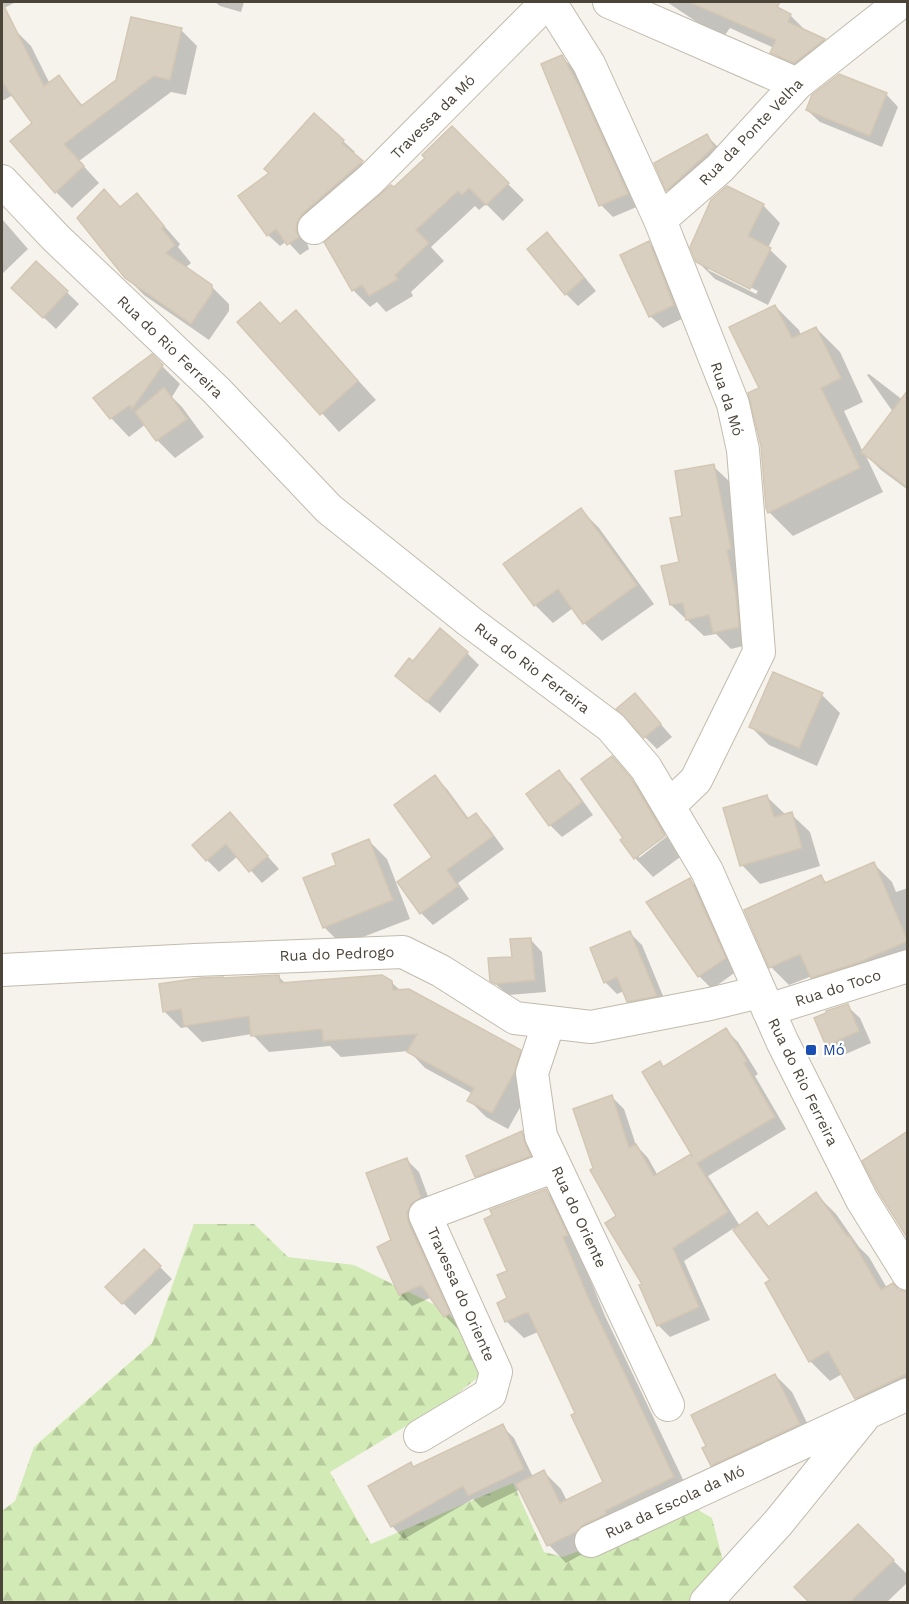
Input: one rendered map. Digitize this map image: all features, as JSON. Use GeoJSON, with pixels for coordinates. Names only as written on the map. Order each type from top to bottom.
{"type":"FeatureCollection","features":[{"type":"Feature","properties":{"kind":"street","name":"Rua da Mó"},"geometry":{"type":"LineString","coordinates":[[548,2],[589,64],[660,220],[733,404],[743,450],[759,652],[696,780],[669,806]]}},
{"type":"Feature","properties":{"kind":"street","name":"Travessa da Mó"},"geometry":{"type":"LineString","coordinates":[[314,228],[370,180],[548,2]]}},
{"type":"Feature","properties":{"kind":"street"},"geometry":{"type":"LineString","coordinates":[[609,2],[797,84]]}},
{"type":"Feature","properties":{"kind":"street","name":"Rua da Ponte Velha"},"geometry":{"type":"LineString","coordinates":[[660,220],[720,168],[797,84],[901,2]]}},
{"type":"Feature","properties":{"kind":"street","name":"Rua do Rio Ferreira"},"geometry":{"type":"LineString","coordinates":[[2,181],[56,238],[216,390],[329,509],[469,621],[611,727],[646,768],[707,871],[764,1001],[862,1200],[908,1274]]}},
{"type":"Feature","properties":{"kind":"street","name":"Rua do Pedrogo"},"geometry":{"type":"LineString","coordinates":[[2,970],[403,952],[441,971],[515,1018],[591,1027],[710,1004],[764,1001]]}},
{"type":"Feature","properties":{"kind":"street","name":"Rua do Toco"},"geometry":{"type":"LineString","coordinates":[[764,1001],[908,966]]}},
{"type":"Feature","properties":{"kind":"street","name":"Rua do Oriente"},"geometry":{"type":"LineString","coordinates":[[549,1022],[532,1073],[541,1136],[668,1405]]}},
{"type":"Feature","properties":{"kind":"street","name":"Travessa do Oriente"},"geometry":{"type":"LineString","coordinates":[[420,1436],[490,1394],[496,1372],[424,1215],[555,1166]]}},
{"type":"Feature","properties":{"kind":"street","name":"Rua da Escola da Mó"},"geometry":{"type":"LineString","coordinates":[[591,1541],[908,1394]]}},
{"type":"Feature","properties":{"kind":"street","name":"Rua da Escola da Mó"},"geometry":{"type":"LineString","coordinates":[[706,1602],[778,1523],[867,1412]]}},
{"type":"Feature","properties":{"kind":"street","name":"Rua da Escola da Mó"},"geometry":{"type":"LineString","coordinates":[[759,1463],[784,1477],[797,1498]]}},
{"type":"Feature","properties":{"kind":"green space"},"geometry":{"type":"Polygon","coordinates":[[[194,1224],[254,1224],[288,1257],[354,1265],[439,1307],[479,1341],[482,1374],[451,1399],[330,1472],[371,1544],[513,1483],[544,1552],[563,1557],[693,1507],[712,1518],[723,1561],[688,1602],[2,1602],[2,1511],[15,1501],[34,1447],[152,1343],[194,1224]]]}},
{"type":"Feature","properties":{"kind":"building"},"geometry":{"type":"Polygon","coordinates":[[[2,2],[44,86],[59,75],[81,106],[116,80],[131,17],[182,28],[170,80],[154,76],[64,144],[84,166],[55,193],[10,141],[32,123],[2,82],[2,2]]]}},
{"type":"Feature","properties":{"kind":"building"},"geometry":{"type":"Polygon","coordinates":[[[689,2],[780,2],[777,7],[791,14],[788,22],[825,39],[794,63],[770,53],[776,40],[689,2]]]}},
{"type":"Feature","properties":{"kind":"building"},"geometry":{"type":"Polygon","coordinates":[[[562,55],[581,90],[628,194],[599,206],[541,64],[562,55]]]}},
{"type":"Feature","properties":{"kind":"building"},"geometry":{"type":"Polygon","coordinates":[[[839,74],[887,93],[870,136],[806,110],[812,95],[839,74]]]}},
{"type":"Feature","properties":{"kind":"building"},"geometry":{"type":"Polygon","coordinates":[[[314,113],[344,140],[342,143],[363,161],[302,214],[297,223],[296,231],[299,237],[287,245],[276,229],[267,236],[238,196],[269,173],[264,169],[314,113]]]}},
{"type":"Feature","properties":{"kind":"building"},"geometry":{"type":"Polygon","coordinates":[[[452,126],[509,183],[486,205],[469,188],[462,195],[458,191],[416,230],[429,243],[395,275],[398,279],[369,296],[362,285],[352,291],[324,242],[391,185],[394,187],[425,158],[422,155],[452,126]]]}},
{"type":"Feature","properties":{"kind":"building"},"geometry":{"type":"Polygon","coordinates":[[[707,134],[714,147],[666,191],[654,163],[707,134]]]}},
{"type":"Feature","properties":{"kind":"building"},"geometry":{"type":"Polygon","coordinates":[[[727,186],[764,204],[748,236],[771,248],[750,289],[696,262],[690,247],[711,200],[727,186]]]}},
{"type":"Feature","properties":{"kind":"building"},"geometry":{"type":"Polygon","coordinates":[[[104,189],[120,207],[137,193],[164,226],[162,229],[175,245],[166,253],[212,285],[212,293],[191,324],[125,278],[77,218],[104,189]]]}},
{"type":"Feature","properties":{"kind":"building"},"geometry":{"type":"Polygon","coordinates":[[[547,232],[584,278],[565,295],[527,249],[547,232]]]}},
{"type":"Feature","properties":{"kind":"building"},"geometry":{"type":"Polygon","coordinates":[[[649,241],[674,305],[649,317],[620,255],[649,241]]]}},
{"type":"Feature","properties":{"kind":"building"},"geometry":{"type":"Polygon","coordinates":[[[36,261],[68,291],[43,318],[11,288],[36,261]]]}},
{"type":"Feature","properties":{"kind":"building"},"geometry":{"type":"Polygon","coordinates":[[[260,302],[280,324],[296,310],[358,381],[320,415],[237,322],[260,302]]]}},
{"type":"Feature","properties":{"kind":"building"},"geometry":{"type":"Polygon","coordinates":[[[775,305],[792,338],[816,327],[841,378],[821,388],[860,468],[768,513],[761,446],[748,393],[759,388],[729,327],[775,305]]]}},
{"type":"Feature","properties":{"kind":"building"},"geometry":{"type":"Polygon","coordinates":[[[152,354],[163,365],[132,409],[130,405],[110,419],[93,398],[152,354]]]}},
{"type":"Feature","properties":{"kind":"building"},"geometry":{"type":"Polygon","coordinates":[[[164,387],[187,419],[156,441],[135,412],[164,387]]]}},
{"type":"Feature","properties":{"kind":"building"},"geometry":{"type":"Polygon","coordinates":[[[908,390],[908,488],[861,452],[908,390]]]}},
{"type":"Feature","properties":{"kind":"building"},"geometry":{"type":"Polygon","coordinates":[[[714,464],[731,549],[727,550],[736,594],[739,627],[713,633],[709,615],[686,620],[683,603],[670,605],[661,566],[679,562],[670,518],[682,516],[675,471],[714,464]]]}},
{"type":"Feature","properties":{"kind":"building"},"geometry":{"type":"Polygon","coordinates":[[[581,508],[637,585],[583,624],[558,589],[534,606],[503,564],[581,508]]]}},
{"type":"Feature","properties":{"kind":"building"},"geometry":{"type":"Polygon","coordinates":[[[440,628],[468,652],[427,702],[395,676],[409,658],[413,661],[440,628]]]}},
{"type":"Feature","properties":{"kind":"building"},"geometry":{"type":"Polygon","coordinates":[[[773,672],[823,693],[799,748],[749,727],[773,672]]]}},
{"type":"Feature","properties":{"kind":"building"},"geometry":{"type":"Polygon","coordinates":[[[635,693],[661,724],[644,738],[616,709],[635,693]]]}},
{"type":"Feature","properties":{"kind":"building"},"geometry":{"type":"Polygon","coordinates":[[[612,756],[631,778],[665,836],[634,859],[620,840],[623,838],[581,779],[612,756]]]}},
{"type":"Feature","properties":{"kind":"building"},"geometry":{"type":"Polygon","coordinates":[[[559,770],[582,802],[549,826],[526,794],[559,770]]]}},
{"type":"Feature","properties":{"kind":"building"},"geometry":{"type":"Polygon","coordinates":[[[435,775],[467,819],[476,813],[493,836],[447,870],[458,886],[420,914],[397,882],[432,857],[394,805],[435,775]]]}},
{"type":"Feature","properties":{"kind":"building"},"geometry":{"type":"Polygon","coordinates":[[[767,795],[774,817],[792,812],[802,848],[740,866],[723,808],[767,795]]]}},
{"type":"Feature","properties":{"kind":"building"},"geometry":{"type":"Polygon","coordinates":[[[230,812],[268,856],[249,872],[226,844],[206,861],[192,845],[230,812]]]}},
{"type":"Feature","properties":{"kind":"building"},"geometry":{"type":"Polygon","coordinates":[[[369,839],[393,900],[323,928],[303,878],[336,865],[332,854],[369,839]]]}},
{"type":"Feature","properties":{"kind":"building"},"geometry":{"type":"Polygon","coordinates":[[[874,862],[908,941],[860,962],[811,978],[800,954],[769,968],[744,910],[821,875],[825,883],[874,862]]]}},
{"type":"Feature","properties":{"kind":"building"},"geometry":{"type":"Polygon","coordinates":[[[690,878],[726,958],[698,977],[646,902],[690,878]]]}},
{"type":"Feature","properties":{"kind":"building"},"geometry":{"type":"Polygon","coordinates":[[[630,931],[657,996],[627,1002],[617,977],[604,983],[590,948],[630,931]]]}},
{"type":"Feature","properties":{"kind":"building"},"geometry":{"type":"Polygon","coordinates":[[[531,938],[535,980],[495,984],[490,981],[488,958],[512,957],[510,939],[531,938]]]}},
{"type":"Feature","properties":{"kind":"building"},"geometry":{"type":"Polygon","coordinates":[[[279,975],[280,983],[382,975],[392,981],[393,990],[409,989],[521,1050],[515,1071],[492,1113],[467,1101],[474,1088],[407,1052],[417,1034],[323,1041],[322,1029],[251,1036],[249,1016],[184,1026],[181,1009],[163,1012],[159,984],[200,978],[279,975]]]}},
{"type":"Feature","properties":{"kind":"building"},"geometry":{"type":"Polygon","coordinates":[[[848,1004],[859,1031],[826,1046],[814,1018],[826,1011],[848,1004]]]}},
{"type":"Feature","properties":{"kind":"building"},"geometry":{"type":"Polygon","coordinates":[[[726,1028],[747,1061],[744,1063],[775,1117],[697,1163],[728,1212],[673,1248],[699,1307],[657,1326],[639,1285],[642,1284],[605,1223],[616,1216],[590,1170],[593,1168],[573,1109],[612,1095],[629,1148],[636,1144],[654,1176],[691,1154],[693,1157],[642,1072],[660,1061],[663,1067],[726,1028]]]}},
{"type":"Feature","properties":{"kind":"building"},"geometry":{"type":"Polygon","coordinates":[[[522,1131],[531,1156],[475,1177],[466,1156],[522,1131]]]}},
{"type":"Feature","properties":{"kind":"building"},"geometry":{"type":"Polygon","coordinates":[[[908,1131],[908,1239],[862,1161],[908,1131]]]}},
{"type":"Feature","properties":{"kind":"building"},"geometry":{"type":"Polygon","coordinates":[[[407,1158],[421,1197],[411,1204],[407,1212],[408,1222],[450,1313],[444,1317],[421,1285],[399,1295],[377,1247],[391,1240],[366,1173],[407,1158]]]}},
{"type":"Feature","properties":{"kind":"building"},"geometry":{"type":"Polygon","coordinates":[[[546,1189],[568,1235],[563,1237],[588,1297],[674,1477],[605,1511],[606,1514],[547,1546],[516,1484],[544,1470],[560,1503],[603,1482],[571,1415],[575,1413],[528,1312],[505,1322],[497,1303],[507,1298],[497,1275],[507,1271],[484,1219],[492,1215],[490,1210],[546,1189]]]}},
{"type":"Feature","properties":{"kind":"building"},"geometry":{"type":"Polygon","coordinates":[[[816,1192],[847,1236],[849,1235],[881,1290],[893,1283],[899,1290],[908,1292],[908,1373],[855,1399],[828,1351],[809,1362],[765,1283],[770,1280],[733,1230],[757,1212],[768,1227],[816,1192]]]}},
{"type":"Feature","properties":{"kind":"building"},"geometry":{"type":"Polygon","coordinates":[[[144,1249],[161,1266],[122,1304],[105,1287],[144,1249]]]}},
{"type":"Feature","properties":{"kind":"building"},"geometry":{"type":"Polygon","coordinates":[[[775,1374],[800,1424],[711,1466],[702,1448],[706,1446],[691,1415],[775,1374]]]}},
{"type":"Feature","properties":{"kind":"building"},"geometry":{"type":"Polygon","coordinates":[[[503,1424],[524,1469],[468,1496],[463,1486],[391,1527],[368,1486],[411,1462],[413,1467],[503,1424]]]}},
{"type":"Feature","properties":{"kind":"building"},"geometry":{"type":"Polygon","coordinates":[[[858,1524],[894,1560],[850,1602],[809,1602],[794,1587],[858,1524]]]}},
{"type":"Feature","properties":{"kind":"place","name":"Mó"},"geometry":{"type":"Point","coordinates":[811,1050]}}]}
